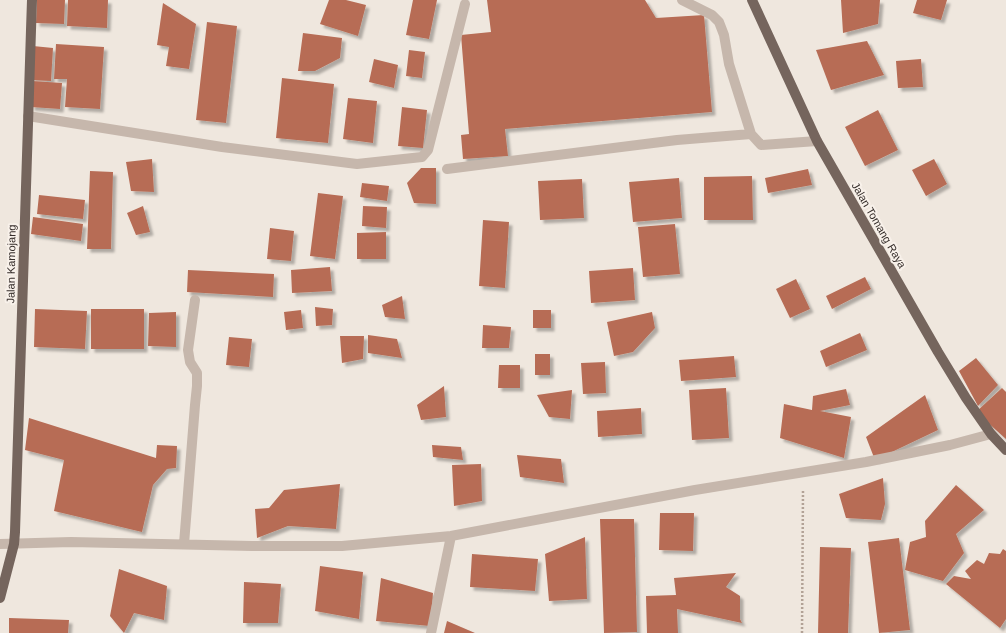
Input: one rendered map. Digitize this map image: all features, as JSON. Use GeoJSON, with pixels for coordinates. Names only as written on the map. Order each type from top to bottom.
{"type":"FeatureCollection","features":[{"type":"Feature","properties":{"kind":"main road","name":"Jalan Kamojang"},"geometry":{"type":"LineString","coordinates":[[0,598],[14,544],[20,400],[32,0]]}},
{"type":"Feature","properties":{"kind":"main road","name":"Jalan Tomang Raya"},"geometry":{"type":"LineString","coordinates":[[752,0],[816,138],[938,352],[966,398],[992,434],[1006,450]]}},
{"type":"Feature","properties":{"kind":"street"},"geometry":{"type":"LineString","coordinates":[[682,0],[712,15],[719,22],[724,35],[729,64],[753,137]]}},
{"type":"Feature","properties":{"kind":"street"},"geometry":{"type":"LineString","coordinates":[[28,116],[222,147],[357,164],[422,157],[428,150],[465,4]]}},
{"type":"Feature","properties":{"kind":"street"},"geometry":{"type":"LineString","coordinates":[[447,169],[678,140],[753,137],[816,138]]}},
{"type":"Feature","properties":{"kind":"street"},"geometry":{"type":"LineString","coordinates":[[184,544],[194,405],[197,386],[197,373],[190,362],[188,350],[195,300]]}},
{"type":"Feature","properties":{"kind":"street"},"geometry":{"type":"LineString","coordinates":[[0,544],[71,542],[342,546],[451,536],[695,490],[871,461],[950,445],[992,434]]}},
{"type":"Feature","properties":{"kind":"street"},"geometry":{"type":"LineString","coordinates":[[431,633],[451,536]]}},
{"type":"Feature","properties":{"kind":"path"},"geometry":{"type":"LineString","coordinates":[[802,633],[803,472]]}},
{"type":"Feature","properties":{"kind":"building"},"geometry":{"type":"Polygon","coordinates":[[[37,0],[65,0],[64,24],[36,23],[37,0]]]}},
{"type":"Feature","properties":{"kind":"building"},"geometry":{"type":"Polygon","coordinates":[[[68,0],[108,0],[107,28],[67,26],[68,0]]]}},
{"type":"Feature","properties":{"kind":"building"},"geometry":{"type":"Polygon","coordinates":[[[329,0],[346,0],[366,5],[358,36],[320,24],[329,0]]]}},
{"type":"Feature","properties":{"kind":"building"},"geometry":{"type":"Polygon","coordinates":[[[413,0],[437,0],[429,39],[406,35],[413,0]]]}},
{"type":"Feature","properties":{"kind":"building"},"geometry":{"type":"Polygon","coordinates":[[[487,0],[645,0],[656,18],[704,15],[712,112],[505,129],[508,156],[463,159],[461,135],[469,134],[461,35],[491,32],[487,0]]]}},
{"type":"Feature","properties":{"kind":"building"},"geometry":{"type":"Polygon","coordinates":[[[841,0],[880,0],[878,24],[843,33],[841,0]]]}},
{"type":"Feature","properties":{"kind":"building"},"geometry":{"type":"Polygon","coordinates":[[[917,0],[947,0],[941,20],[913,13],[917,0]]]}},
{"type":"Feature","properties":{"kind":"building"},"geometry":{"type":"Polygon","coordinates":[[[163,3],[196,24],[189,69],[166,66],[169,47],[157,45],[163,3]]]}},
{"type":"Feature","properties":{"kind":"building"},"geometry":{"type":"Polygon","coordinates":[[[207,22],[237,26],[226,123],[196,120],[207,22]]]}},
{"type":"Feature","properties":{"kind":"building"},"geometry":{"type":"Polygon","coordinates":[[[303,33],[342,38],[340,58],[315,71],[298,71],[303,33]]]}},
{"type":"Feature","properties":{"kind":"building"},"geometry":{"type":"Polygon","coordinates":[[[867,41],[884,75],[831,90],[816,50],[867,41]]]}},
{"type":"Feature","properties":{"kind":"building"},"geometry":{"type":"Polygon","coordinates":[[[56,44],[104,47],[100,109],[65,107],[67,79],[54,79],[56,44]]]}},
{"type":"Feature","properties":{"kind":"building"},"geometry":{"type":"Polygon","coordinates":[[[33,46],[53,48],[51,81],[31,80],[33,46]]]}},
{"type":"Feature","properties":{"kind":"building"},"geometry":{"type":"Polygon","coordinates":[[[409,50],[425,52],[422,78],[406,76],[409,50]]]}},
{"type":"Feature","properties":{"kind":"building"},"geometry":{"type":"Polygon","coordinates":[[[374,59],[398,65],[394,88],[369,82],[374,59]]]}},
{"type":"Feature","properties":{"kind":"building"},"geometry":{"type":"Polygon","coordinates":[[[921,59],[923,87],[898,88],[896,61],[921,59]]]}},
{"type":"Feature","properties":{"kind":"building"},"geometry":{"type":"Polygon","coordinates":[[[282,78],[334,84],[328,143],[276,138],[282,78]]]}},
{"type":"Feature","properties":{"kind":"building"},"geometry":{"type":"Polygon","coordinates":[[[32,81],[62,83],[60,109],[31,107],[32,81]]]}},
{"type":"Feature","properties":{"kind":"building"},"geometry":{"type":"Polygon","coordinates":[[[348,98],[377,101],[373,143],[343,139],[348,98]]]}},
{"type":"Feature","properties":{"kind":"building"},"geometry":{"type":"Polygon","coordinates":[[[402,107],[427,110],[423,148],[398,146],[402,107]]]}},
{"type":"Feature","properties":{"kind":"building"},"geometry":{"type":"Polygon","coordinates":[[[878,110],[898,150],[865,166],[845,127],[878,110]]]}},
{"type":"Feature","properties":{"kind":"building"},"geometry":{"type":"Polygon","coordinates":[[[152,159],[154,192],[131,191],[126,162],[152,159]]]}},
{"type":"Feature","properties":{"kind":"building"},"geometry":{"type":"Polygon","coordinates":[[[934,159],[947,184],[926,196],[912,170],[934,159]]]}},
{"type":"Feature","properties":{"kind":"building"},"geometry":{"type":"Polygon","coordinates":[[[421,168],[436,168],[436,204],[414,203],[407,183],[421,168]]]}},
{"type":"Feature","properties":{"kind":"building"},"geometry":{"type":"Polygon","coordinates":[[[808,169],[812,185],[768,193],[765,178],[808,169]]]}},
{"type":"Feature","properties":{"kind":"building"},"geometry":{"type":"Polygon","coordinates":[[[90,171],[113,172],[111,249],[87,249],[90,171]]]}},
{"type":"Feature","properties":{"kind":"building"},"geometry":{"type":"Polygon","coordinates":[[[752,176],[753,220],[704,220],[704,177],[752,176]]]}},
{"type":"Feature","properties":{"kind":"building"},"geometry":{"type":"Polygon","coordinates":[[[679,178],[682,218],[633,222],[629,182],[679,178]]]}},
{"type":"Feature","properties":{"kind":"building"},"geometry":{"type":"Polygon","coordinates":[[[582,179],[584,218],[540,220],[538,181],[582,179]]]}},
{"type":"Feature","properties":{"kind":"building"},"geometry":{"type":"Polygon","coordinates":[[[362,183],[389,186],[387,201],[360,197],[362,183]]]}},
{"type":"Feature","properties":{"kind":"building"},"geometry":{"type":"Polygon","coordinates":[[[318,193],[343,196],[335,259],[310,256],[318,193]]]}},
{"type":"Feature","properties":{"kind":"building"},"geometry":{"type":"Polygon","coordinates":[[[39,195],[85,200],[83,219],[37,214],[39,195]]]}},
{"type":"Feature","properties":{"kind":"building"},"geometry":{"type":"Polygon","coordinates":[[[143,206],[150,232],[136,235],[127,213],[143,206]]]}},
{"type":"Feature","properties":{"kind":"building"},"geometry":{"type":"Polygon","coordinates":[[[363,206],[387,207],[386,228],[362,226],[363,206]]]}},
{"type":"Feature","properties":{"kind":"building"},"geometry":{"type":"Polygon","coordinates":[[[33,217],[83,224],[81,241],[31,234],[33,217]]]}},
{"type":"Feature","properties":{"kind":"building"},"geometry":{"type":"Polygon","coordinates":[[[483,220],[509,222],[505,288],[479,286],[483,220]]]}},
{"type":"Feature","properties":{"kind":"building"},"geometry":{"type":"Polygon","coordinates":[[[675,224],[680,274],[643,277],[638,227],[675,224]]]}},
{"type":"Feature","properties":{"kind":"building"},"geometry":{"type":"Polygon","coordinates":[[[270,228],[294,231],[291,261],[267,259],[270,228]]]}},
{"type":"Feature","properties":{"kind":"building"},"geometry":{"type":"Polygon","coordinates":[[[386,232],[386,259],[357,259],[357,233],[386,232]]]}},
{"type":"Feature","properties":{"kind":"building"},"geometry":{"type":"Polygon","coordinates":[[[330,267],[332,291],[292,293],[291,270],[330,267]]]}},
{"type":"Feature","properties":{"kind":"building"},"geometry":{"type":"Polygon","coordinates":[[[633,268],[635,300],[591,303],[589,271],[633,268]]]}},
{"type":"Feature","properties":{"kind":"building"},"geometry":{"type":"Polygon","coordinates":[[[188,270],[274,274],[273,297],[187,292],[188,270]]]}},
{"type":"Feature","properties":{"kind":"building"},"geometry":{"type":"Polygon","coordinates":[[[865,277],[871,289],[832,309],[826,296],[865,277]]]}},
{"type":"Feature","properties":{"kind":"building"},"geometry":{"type":"Polygon","coordinates":[[[796,279],[810,309],[790,318],[776,289],[796,279]]]}},
{"type":"Feature","properties":{"kind":"building"},"geometry":{"type":"Polygon","coordinates":[[[402,296],[405,319],[385,317],[382,305],[402,296]]]}},
{"type":"Feature","properties":{"kind":"building"},"geometry":{"type":"Polygon","coordinates":[[[315,307],[333,309],[332,325],[316,326],[315,307]]]}},
{"type":"Feature","properties":{"kind":"building"},"geometry":{"type":"Polygon","coordinates":[[[35,309],[87,311],[85,349],[34,347],[35,309]]]}},
{"type":"Feature","properties":{"kind":"building"},"geometry":{"type":"Polygon","coordinates":[[[91,309],[144,309],[144,349],[91,349],[91,309]]]}},
{"type":"Feature","properties":{"kind":"building"},"geometry":{"type":"Polygon","coordinates":[[[301,310],[303,328],[286,330],[284,312],[301,310]]]}},
{"type":"Feature","properties":{"kind":"building"},"geometry":{"type":"Polygon","coordinates":[[[533,310],[551,310],[551,328],[533,328],[533,310]]]}},
{"type":"Feature","properties":{"kind":"building"},"geometry":{"type":"Polygon","coordinates":[[[176,312],[176,347],[148,346],[149,313],[176,312]]]}},
{"type":"Feature","properties":{"kind":"building"},"geometry":{"type":"Polygon","coordinates":[[[652,312],[655,328],[633,352],[614,356],[607,322],[652,312]]]}},
{"type":"Feature","properties":{"kind":"building"},"geometry":{"type":"Polygon","coordinates":[[[483,325],[511,327],[509,348],[482,348],[483,325]]]}},
{"type":"Feature","properties":{"kind":"building"},"geometry":{"type":"Polygon","coordinates":[[[860,333],[867,350],[826,367],[820,351],[860,333]]]}},
{"type":"Feature","properties":{"kind":"building"},"geometry":{"type":"Polygon","coordinates":[[[368,335],[397,339],[402,358],[368,353],[368,335]]]}},
{"type":"Feature","properties":{"kind":"building"},"geometry":{"type":"Polygon","coordinates":[[[340,336],[364,336],[363,359],[342,363],[340,336]]]}},
{"type":"Feature","properties":{"kind":"building"},"geometry":{"type":"Polygon","coordinates":[[[229,337],[252,339],[249,367],[226,365],[229,337]]]}},
{"type":"Feature","properties":{"kind":"building"},"geometry":{"type":"Polygon","coordinates":[[[535,354],[550,354],[550,375],[535,375],[535,354]]]}},
{"type":"Feature","properties":{"kind":"building"},"geometry":{"type":"Polygon","coordinates":[[[734,356],[736,377],[681,381],[679,360],[734,356]]]}},
{"type":"Feature","properties":{"kind":"building"},"geometry":{"type":"Polygon","coordinates":[[[976,358],[998,385],[978,406],[959,371],[976,358]]]}},
{"type":"Feature","properties":{"kind":"building"},"geometry":{"type":"Polygon","coordinates":[[[605,362],[606,393],[583,394],[581,363],[605,362]]]}},
{"type":"Feature","properties":{"kind":"building"},"geometry":{"type":"Polygon","coordinates":[[[499,365],[520,365],[520,388],[498,388],[499,365]]]}},
{"type":"Feature","properties":{"kind":"building"},"geometry":{"type":"Polygon","coordinates":[[[444,386],[446,417],[421,420],[417,405],[444,386]]]}},
{"type":"Feature","properties":{"kind":"building"},"geometry":{"type":"Polygon","coordinates":[[[726,388],[729,438],[692,440],[689,390],[726,388]]]}},
{"type":"Feature","properties":{"kind":"building"},"geometry":{"type":"Polygon","coordinates":[[[1002,388],[1006,392],[1006,439],[976,412],[1002,388]]]}},
{"type":"Feature","properties":{"kind":"building"},"geometry":{"type":"Polygon","coordinates":[[[846,389],[850,405],[820,411],[851,417],[844,458],[780,438],[784,404],[812,410],[813,396],[846,389]]]}},
{"type":"Feature","properties":{"kind":"building"},"geometry":{"type":"Polygon","coordinates":[[[572,390],[570,419],[549,417],[537,395],[572,390]]]}},
{"type":"Feature","properties":{"kind":"building"},"geometry":{"type":"Polygon","coordinates":[[[925,395],[938,430],[875,460],[866,437],[925,395]]]}},
{"type":"Feature","properties":{"kind":"building"},"geometry":{"type":"Polygon","coordinates":[[[641,408],[642,434],[598,437],[597,411],[641,408]]]}},
{"type":"Feature","properties":{"kind":"building"},"geometry":{"type":"Polygon","coordinates":[[[29,418],[156,458],[157,445],[177,446],[176,468],[167,469],[153,485],[142,532],[54,511],[64,460],[25,450],[29,418]]]}},
{"type":"Feature","properties":{"kind":"building"},"geometry":{"type":"Polygon","coordinates":[[[432,445],[461,447],[463,460],[433,457],[432,445]]]}},
{"type":"Feature","properties":{"kind":"building"},"geometry":{"type":"Polygon","coordinates":[[[517,455],[561,459],[564,483],[520,477],[517,455]]]}},
{"type":"Feature","properties":{"kind":"building"},"geometry":{"type":"Polygon","coordinates":[[[481,464],[482,501],[454,506],[452,465],[481,464]]]}},
{"type":"Feature","properties":{"kind":"building"},"geometry":{"type":"Polygon","coordinates":[[[883,478],[885,504],[881,520],[846,518],[839,494],[883,478]]]}},
{"type":"Feature","properties":{"kind":"building"},"geometry":{"type":"Polygon","coordinates":[[[340,484],[336,529],[288,526],[257,538],[255,509],[269,508],[284,490],[340,484]]]}},
{"type":"Feature","properties":{"kind":"building"},"geometry":{"type":"Polygon","coordinates":[[[956,485],[984,510],[956,534],[964,553],[943,581],[905,570],[910,542],[926,537],[925,521],[956,485]]]}},
{"type":"Feature","properties":{"kind":"building"},"geometry":{"type":"Polygon","coordinates":[[[660,513],[694,513],[693,551],[659,550],[660,513]]]}},
{"type":"Feature","properties":{"kind":"building"},"geometry":{"type":"Polygon","coordinates":[[[600,519],[634,519],[637,632],[604,633],[600,519]]]}},
{"type":"Feature","properties":{"kind":"building"},"geometry":{"type":"Polygon","coordinates":[[[585,537],[587,599],[549,601],[545,554],[585,537]]]}},
{"type":"Feature","properties":{"kind":"building"},"geometry":{"type":"Polygon","coordinates":[[[899,538],[910,630],[879,633],[868,542],[899,538]]]}},
{"type":"Feature","properties":{"kind":"building"},"geometry":{"type":"Polygon","coordinates":[[[820,547],[851,548],[848,633],[818,633],[820,547]]]}},
{"type":"Feature","properties":{"kind":"building"},"geometry":{"type":"Polygon","coordinates":[[[1003,549],[1006,551],[1006,619],[1000,628],[946,584],[954,576],[971,579],[965,571],[977,560],[984,564],[989,553],[1000,554],[1003,549]]]}},
{"type":"Feature","properties":{"kind":"building"},"geometry":{"type":"Polygon","coordinates":[[[472,554],[538,559],[535,591],[470,587],[472,554]]]}},
{"type":"Feature","properties":{"kind":"building"},"geometry":{"type":"Polygon","coordinates":[[[320,566],[363,572],[359,619],[315,611],[320,566]]]}},
{"type":"Feature","properties":{"kind":"building"},"geometry":{"type":"Polygon","coordinates":[[[119,569],[167,586],[164,620],[134,613],[124,633],[110,616],[119,569]]]}},
{"type":"Feature","properties":{"kind":"building"},"geometry":{"type":"Polygon","coordinates":[[[736,573],[726,587],[740,596],[740,619],[742,623],[677,609],[678,633],[647,633],[646,596],[676,595],[674,578],[736,573]]]}},
{"type":"Feature","properties":{"kind":"building"},"geometry":{"type":"Polygon","coordinates":[[[381,578],[433,593],[430,626],[376,621],[381,578]]]}},
{"type":"Feature","properties":{"kind":"building"},"geometry":{"type":"Polygon","coordinates":[[[244,582],[281,584],[278,623],[243,623],[244,582]]]}},
{"type":"Feature","properties":{"kind":"building"},"geometry":{"type":"Polygon","coordinates":[[[9,618],[69,620],[68,633],[9,633],[9,618]]]}},
{"type":"Feature","properties":{"kind":"building"},"geometry":{"type":"Polygon","coordinates":[[[447,621],[475,633],[444,633],[447,621]]]}}]}
